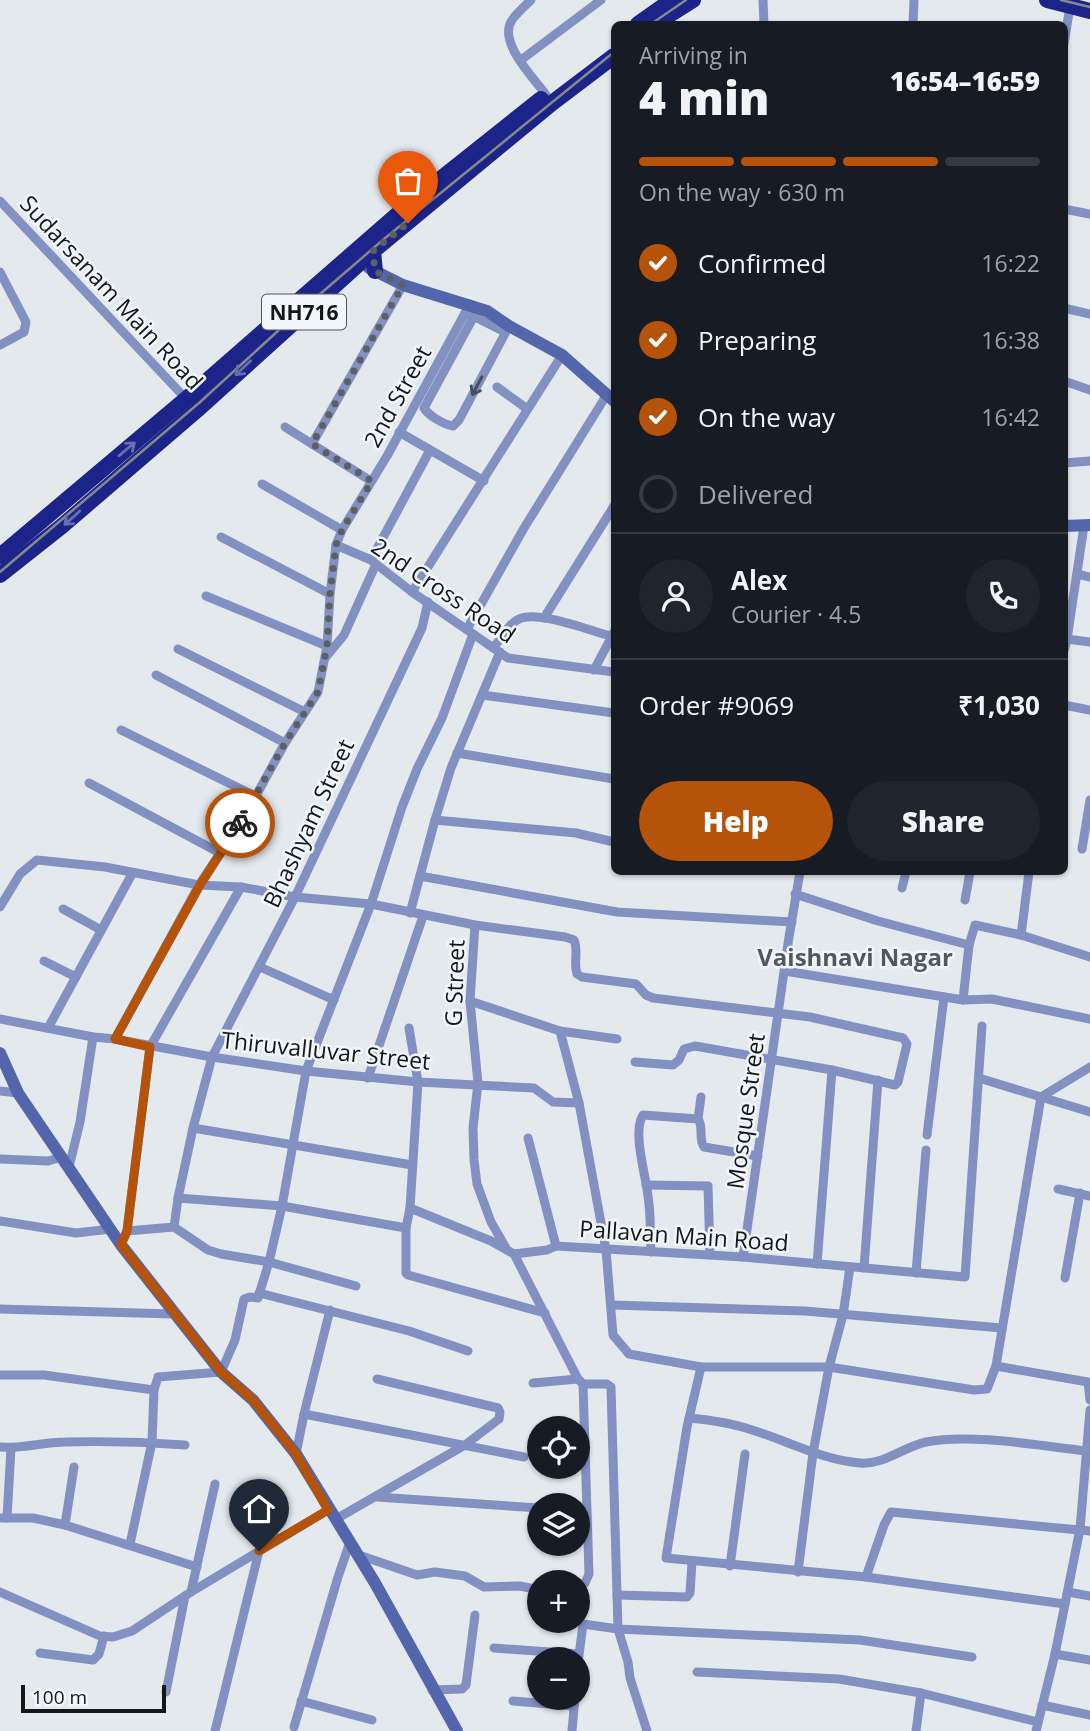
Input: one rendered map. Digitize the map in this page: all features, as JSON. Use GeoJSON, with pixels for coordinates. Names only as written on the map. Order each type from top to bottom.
{"type":"FeatureCollection","features":[{"type":"Feature","properties":{"kind":"highway"},"geometry":{"type":"LineString","coordinates":[[642,21],[672,0]]}},
{"type":"Feature","properties":{"kind":"highway"},"geometry":{"type":"LineString","coordinates":[[660,21],[693,0]]}},
{"type":"Feature","properties":{"kind":"highway"},"geometry":{"type":"LineString","coordinates":[[1047,0],[1090,11]]}},
{"type":"Feature","properties":{"kind":"highway","name":"NH716"},"geometry":{"type":"LineString","coordinates":[[0,575],[62,526],[191,405],[355,259],[414,200],[611,45]]}},
{"type":"Feature","properties":{"kind":"highway","name":"NH716"},"geometry":{"type":"LineString","coordinates":[[355,259],[373,251],[552,103],[611,58]]}},
{"type":"Feature","properties":{"kind":"highway"},"geometry":{"type":"LineString","coordinates":[[373,251],[375,271]]}},
{"type":"Feature","properties":{"kind":"highway","name":"NH716"},"geometry":{"type":"LineString","coordinates":[[0,556],[191,405]]}},
{"type":"Feature","properties":{"kind":"street"},"geometry":{"type":"LineString","coordinates":[[531,0],[511,21],[508,29],[510,45],[546,95]]}},
{"type":"Feature","properties":{"kind":"street"},"geometry":{"type":"LineString","coordinates":[[521,60],[601,0]]}},
{"type":"Feature","properties":{"kind":"street"},"geometry":{"type":"LineString","coordinates":[[763,0],[764,21]]}},
{"type":"Feature","properties":{"kind":"street"},"geometry":{"type":"LineString","coordinates":[[913,21],[914,0]]}},
{"type":"Feature","properties":{"kind":"street"},"geometry":{"type":"LineString","coordinates":[[1068,21],[1070,6]]}},
{"type":"Feature","properties":{"kind":"street","name":"Sudarsanam Main Road"},"geometry":{"type":"LineString","coordinates":[[1,203],[191,405]]}},
{"type":"Feature","properties":{"kind":"street"},"geometry":{"type":"LineString","coordinates":[[1068,210],[1090,214]]}},
{"type":"Feature","properties":{"kind":"street"},"geometry":{"type":"LineString","coordinates":[[221,1372],[235,1340],[244,1299],[257,1298],[269,1262],[294,1145],[306,1071],[371,904],[402,807],[442,718],[470,631],[524,527],[610,398],[562,355],[507,329],[487,311],[470,311],[403,285],[355,259]]}},
{"type":"Feature","properties":{"kind":"street"},"geometry":{"type":"LineString","coordinates":[[0,272],[26,322],[24,331],[0,345]]}},
{"type":"Feature","properties":{"kind":"street"},"geometry":{"type":"LineString","coordinates":[[312,444],[403,285]]}},
{"type":"Feature","properties":{"kind":"street"},"geometry":{"type":"LineString","coordinates":[[0,295],[9,290]]}},
{"type":"Feature","properties":{"kind":"street"},"geometry":{"type":"LineString","coordinates":[[1068,309],[1090,314]]}},
{"type":"Feature","properties":{"kind":"street"},"geometry":{"type":"LineString","coordinates":[[470,311],[424,408],[448,425],[453,426],[459,420],[507,329]]}},
{"type":"Feature","properties":{"kind":"street","name":"2nd Street"},"geometry":{"type":"LineString","coordinates":[[115,1039],[200,885],[246,814],[285,743],[318,692],[327,646],[336,545],[342,530],[470,311]]}},
{"type":"Feature","properties":{"kind":"street"},"geometry":{"type":"LineString","coordinates":[[412,592],[562,355]]}},
{"type":"Feature","properties":{"kind":"street"},"geometry":{"type":"LineString","coordinates":[[1068,382],[1090,390]]}},
{"type":"Feature","properties":{"kind":"street"},"geometry":{"type":"LineString","coordinates":[[497,387],[526,408]]}},
{"type":"Feature","properties":{"kind":"street"},"geometry":{"type":"LineString","coordinates":[[285,427],[372,481]]}},
{"type":"Feature","properties":{"kind":"street"},"geometry":{"type":"LineString","coordinates":[[399,432],[484,481]]}},
{"type":"Feature","properties":{"kind":"street"},"geometry":{"type":"LineString","coordinates":[[325,658],[344,635],[373,562],[430,450]]}},
{"type":"Feature","properties":{"kind":"street"},"geometry":{"type":"LineString","coordinates":[[1068,463],[1090,461]]}},
{"type":"Feature","properties":{"kind":"street"},"geometry":{"type":"LineString","coordinates":[[262,484],[342,530]]}},
{"type":"Feature","properties":{"kind":"street"},"geometry":{"type":"LineString","coordinates":[[544,618],[611,511]]}},
{"type":"Feature","properties":{"kind":"street"},"geometry":{"type":"LineString","coordinates":[[1068,526],[1087,525],[1068,632]]}},
{"type":"Feature","properties":{"kind":"street"},"geometry":{"type":"LineString","coordinates":[[221,537],[330,594]]}},
{"type":"Feature","properties":{"kind":"street","name":"2nd Cross Road"},"geometry":{"type":"LineString","coordinates":[[336,545],[373,562],[508,658],[611,672]]}},
{"type":"Feature","properties":{"kind":"street"},"geometry":{"type":"LineString","coordinates":[[1077,574],[1090,577]]}},
{"type":"Feature","properties":{"kind":"street"},"geometry":{"type":"LineString","coordinates":[[206,596],[327,646]]}},
{"type":"Feature","properties":{"kind":"street","name":"Bhashyam Street"},"geometry":{"type":"LineString","coordinates":[[174,1227],[193,1128],[212,1057],[295,897],[422,628],[428,602]]}},
{"type":"Feature","properties":{"kind":"street"},"geometry":{"type":"LineString","coordinates":[[410,913],[435,820],[457,753],[482,695],[497,650],[520,618],[544,618],[611,634]]}},
{"type":"Feature","properties":{"kind":"street"},"geometry":{"type":"LineString","coordinates":[[594,670],[611,638]]}},
{"type":"Feature","properties":{"kind":"street"},"geometry":{"type":"LineString","coordinates":[[1068,639],[1090,642]]}},
{"type":"Feature","properties":{"kind":"street"},"geometry":{"type":"LineString","coordinates":[[178,649],[305,712]]}},
{"type":"Feature","properties":{"kind":"street"},"geometry":{"type":"LineString","coordinates":[[156,675],[285,743]]}},
{"type":"Feature","properties":{"kind":"street"},"geometry":{"type":"LineString","coordinates":[[482,695],[611,713]]}},
{"type":"Feature","properties":{"kind":"street"},"geometry":{"type":"LineString","coordinates":[[1068,706],[1090,710]]}},
{"type":"Feature","properties":{"kind":"street"},"geometry":{"type":"LineString","coordinates":[[121,730],[255,796]]}},
{"type":"Feature","properties":{"kind":"street"},"geometry":{"type":"LineString","coordinates":[[457,753],[611,779]]}},
{"type":"Feature","properties":{"kind":"street"},"geometry":{"type":"LineString","coordinates":[[89,783],[220,853]]}},
{"type":"Feature","properties":{"kind":"street"},"geometry":{"type":"LineString","coordinates":[[1082,849],[1090,800]]}},
{"type":"Feature","properties":{"kind":"street"},"geometry":{"type":"LineString","coordinates":[[435,820],[576,833],[611,841]]}},
{"type":"Feature","properties":{"kind":"street"},"geometry":{"type":"LineString","coordinates":[[0,907],[20,874],[37,860],[105,867],[200,885],[241,887],[295,897],[371,904],[424,916],[538,932],[574,940],[577,947],[577,974],[636,984],[646,995],[653,998],[810,1017],[903,1038],[907,1044],[898,1082],[892,1085],[832,1070],[695,1046],[684,1049],[680,1060],[673,1065],[635,1062]]}},
{"type":"Feature","properties":{"kind":"street"},"geometry":{"type":"LineString","coordinates":[[48,1028],[132,873]]}},
{"type":"Feature","properties":{"kind":"street","name":"Mosque Street"},"geometry":{"type":"LineString","coordinates":[[743,1256],[799,875]]}},
{"type":"Feature","properties":{"kind":"street"},"geometry":{"type":"LineString","coordinates":[[902,888],[905,875]]}},
{"type":"Feature","properties":{"kind":"street"},"geometry":{"type":"LineString","coordinates":[[965,900],[969,875]]}},
{"type":"Feature","properties":{"kind":"street"},"geometry":{"type":"LineString","coordinates":[[1021,935],[1030,875]]}},
{"type":"Feature","properties":{"kind":"street"},"geometry":{"type":"LineString","coordinates":[[420,876],[617,912],[792,922]]}},
{"type":"Feature","properties":{"kind":"street"},"geometry":{"type":"LineString","coordinates":[[121,1245],[127,1231],[150,1047],[241,887]]}},
{"type":"Feature","properties":{"kind":"street"},"geometry":{"type":"LineString","coordinates":[[795,894],[878,921],[969,945]]}},
{"type":"Feature","properties":{"kind":"street"},"geometry":{"type":"LineString","coordinates":[[63,909],[101,930]]}},
{"type":"Feature","properties":{"kind":"street"},"geometry":{"type":"LineString","coordinates":[[368,1078],[424,916]]}},
{"type":"Feature","properties":{"kind":"street"},"geometry":{"type":"LineString","coordinates":[[963,1000],[969,945],[974,927],[978,924],[1090,957]]}},
{"type":"Feature","properties":{"kind":"street","name":"G Street"},"geometry":{"type":"LineString","coordinates":[[475,925],[470,1001],[478,1083],[473,1128],[477,1184],[491,1222],[545,1313],[580,1381]]}},
{"type":"Feature","properties":{"kind":"street"},"geometry":{"type":"LineString","coordinates":[[44,961],[76,977]]}},
{"type":"Feature","properties":{"kind":"street"},"geometry":{"type":"LineString","coordinates":[[260,967],[334,1000]]}},
{"type":"Feature","properties":{"kind":"street"},"geometry":{"type":"LineString","coordinates":[[785,971],[963,1000],[992,999],[1090,1019]]}},
{"type":"Feature","properties":{"kind":"street"},"geometry":{"type":"LineString","coordinates":[[927,1135],[944,997]]}},
{"type":"Feature","properties":{"kind":"street"},"geometry":{"type":"LineString","coordinates":[[470,1001],[560,1031],[617,1040]]}},
{"type":"Feature","properties":{"kind":"street","name":"Thiruvalluvar Street"},"geometry":{"type":"LineString","coordinates":[[0,1019],[150,1047],[306,1071],[418,1082],[478,1083],[534,1088],[553,1102],[579,1103]]}},
{"type":"Feature","properties":{"kind":"street"},"geometry":{"type":"LineString","coordinates":[[982,1026],[979,1077],[1090,1112]]}},
{"type":"Feature","properties":{"kind":"street"},"geometry":{"type":"LineString","coordinates":[[409,1027],[418,1082],[410,1208],[406,1228],[406,1273],[545,1313]]}},
{"type":"Feature","properties":{"kind":"street"},"geometry":{"type":"LineString","coordinates":[[560,1031],[579,1103],[606,1250],[613,1335],[629,1354],[701,1367],[829,1367],[974,1390],[987,1389],[996,1366],[1041,1097],[1090,1067]]}},
{"type":"Feature","properties":{"kind":"street"},"geometry":{"type":"LineString","coordinates":[[66,1162],[80,1122],[93,1037]]}},
{"type":"Feature","properties":{"kind":"street"},"geometry":{"type":"LineString","coordinates":[[0,1053],[18,1093],[121,1245],[221,1372],[253,1400],[296,1454],[375,1583],[457,1731]]}},
{"type":"Feature","properties":{"kind":"street"},"geometry":{"type":"LineString","coordinates":[[817,1264],[832,1070]]}},
{"type":"Feature","properties":{"kind":"street","name":"Pallavan Main Road"},"geometry":{"type":"LineString","coordinates":[[510,1251],[547,1250],[556,1246],[743,1256],[965,1277],[979,1077]]}},
{"type":"Feature","properties":{"kind":"street"},"geometry":{"type":"LineString","coordinates":[[864,1268],[878,1080]]}},
{"type":"Feature","properties":{"kind":"street"},"geometry":{"type":"LineString","coordinates":[[0,1091],[18,1093]]}},
{"type":"Feature","properties":{"kind":"street"},"geometry":{"type":"LineString","coordinates":[[701,1097],[698,1119],[701,1125],[701,1143],[704,1146],[758,1156]]}},
{"type":"Feature","properties":{"kind":"street"},"geometry":{"type":"LineString","coordinates":[[651,1252],[646,1185],[640,1150],[640,1117],[647,1114],[698,1119]]}},
{"type":"Feature","properties":{"kind":"street"},"geometry":{"type":"LineString","coordinates":[[193,1128],[412,1165]]}},
{"type":"Feature","properties":{"kind":"street"},"geometry":{"type":"LineString","coordinates":[[528,1138],[556,1246]]}},
{"type":"Feature","properties":{"kind":"street"},"geometry":{"type":"LineString","coordinates":[[916,1273],[926,1150]]}},
{"type":"Feature","properties":{"kind":"street"},"geometry":{"type":"LineString","coordinates":[[0,1159],[66,1162]]}},
{"type":"Feature","properties":{"kind":"street"},"geometry":{"type":"LineString","coordinates":[[646,1185],[708,1186],[710,1255]]}},
{"type":"Feature","properties":{"kind":"street"},"geometry":{"type":"LineString","coordinates":[[1058,1189],[1090,1196]]}},
{"type":"Feature","properties":{"kind":"street"},"geometry":{"type":"LineString","coordinates":[[1065,1278],[1080,1194]]}},
{"type":"Feature","properties":{"kind":"street"},"geometry":{"type":"LineString","coordinates":[[178,1198],[282,1206],[406,1228]]}},
{"type":"Feature","properties":{"kind":"street"},"geometry":{"type":"LineString","coordinates":[[410,1208],[510,1251]]}},
{"type":"Feature","properties":{"kind":"street"},"geometry":{"type":"LineString","coordinates":[[0,1221],[76,1233],[111,1229]]}},
{"type":"Feature","properties":{"kind":"street"},"geometry":{"type":"LineString","coordinates":[[127,1231],[174,1227],[208,1250],[269,1262],[356,1286]]}},
{"type":"Feature","properties":{"kind":"street"},"geometry":{"type":"LineString","coordinates":[[798,1572],[813,1453],[829,1367],[843,1315],[850,1267]]}},
{"type":"Feature","properties":{"kind":"street"},"geometry":{"type":"LineString","coordinates":[[259,1293],[409,1331],[468,1351]]}},
{"type":"Feature","properties":{"kind":"street"},"geometry":{"type":"LineString","coordinates":[[612,1305],[805,1311],[1002,1328]]}},
{"type":"Feature","properties":{"kind":"street"},"geometry":{"type":"LineString","coordinates":[[0,1309],[173,1314]]}},
{"type":"Feature","properties":{"kind":"street"},"geometry":{"type":"LineString","coordinates":[[296,1454],[330,1310]]}},
{"type":"Feature","properties":{"kind":"street"},"geometry":{"type":"LineString","coordinates":[[996,1366],[1088,1382],[1090,1400]]}},
{"type":"Feature","properties":{"kind":"street"},"geometry":{"type":"LineString","coordinates":[[701,1367],[689,1418],[666,1559],[866,1577],[1065,1604]]}},
{"type":"Feature","properties":{"kind":"street"},"geometry":{"type":"LineString","coordinates":[[130,1544],[152,1442],[158,1377],[221,1372]]}},
{"type":"Feature","properties":{"kind":"street"},"geometry":{"type":"LineString","coordinates":[[0,1375],[44,1376],[155,1390]]}},
{"type":"Feature","properties":{"kind":"street"},"geometry":{"type":"LineString","coordinates":[[0,1592],[86,1631],[113,1637],[132,1631],[277,1540],[376,1497],[465,1445],[499,1419],[498,1408],[377,1379]]}},
{"type":"Feature","properties":{"kind":"street"},"geometry":{"type":"LineString","coordinates":[[533,1383],[580,1381],[607,1384],[611,1387],[618,1629],[647,1731]]}},
{"type":"Feature","properties":{"kind":"street"},"geometry":{"type":"LineString","coordinates":[[580,1381],[589,1570]]}},
{"type":"Feature","properties":{"kind":"street"},"geometry":{"type":"LineString","coordinates":[[697,1672],[839,1679],[920,1693],[1037,1726],[1085,1530],[1090,1410]]}},
{"type":"Feature","properties":{"kind":"street"},"geometry":{"type":"LineString","coordinates":[[304,1414],[524,1457]]}},
{"type":"Feature","properties":{"kind":"street"},"geometry":{"type":"LineString","coordinates":[[689,1418],[721,1421],[813,1453],[850,1462],[874,1462],[924,1443],[940,1441],[981,1441],[1087,1451]]}},
{"type":"Feature","properties":{"kind":"street"},"geometry":{"type":"LineString","coordinates":[[0,1447],[63,1442],[152,1442],[185,1445]]}},
{"type":"Feature","properties":{"kind":"street"},"geometry":{"type":"LineString","coordinates":[[11,1448],[3,1518],[33,1518],[65,1525],[197,1567]]}},
{"type":"Feature","properties":{"kind":"street"},"geometry":{"type":"LineString","coordinates":[[730,1566],[745,1454]]}},
{"type":"Feature","properties":{"kind":"street"},"geometry":{"type":"LineString","coordinates":[[65,1525],[74,1467]]}},
{"type":"Feature","properties":{"kind":"street"},"geometry":{"type":"LineString","coordinates":[[166,1692],[215,1484]]}},
{"type":"Feature","properties":{"kind":"street"},"geometry":{"type":"LineString","coordinates":[[376,1497],[527,1507]]}},
{"type":"Feature","properties":{"kind":"street"},"geometry":{"type":"LineString","coordinates":[[866,1577],[884,1525],[891,1513],[1085,1530]]}},
{"type":"Feature","properties":{"kind":"street"},"geometry":{"type":"LineString","coordinates":[[265,1520],[277,1540]]}},
{"type":"Feature","properties":{"kind":"street"},"geometry":{"type":"LineString","coordinates":[[352,1549],[417,1575],[445,1573],[465,1576],[484,1587],[527,1587]]}},
{"type":"Feature","properties":{"kind":"street"},"geometry":{"type":"LineString","coordinates":[[293,1727],[352,1549]]}},
{"type":"Feature","properties":{"kind":"street"},"geometry":{"type":"LineString","coordinates":[[215,1731],[259,1551]]}},
{"type":"Feature","properties":{"kind":"street"},"geometry":{"type":"LineString","coordinates":[[617,1595],[687,1597],[690,1593],[692,1562]]}},
{"type":"Feature","properties":{"kind":"street"},"geometry":{"type":"LineString","coordinates":[[1068,1592],[1090,1595]]}},
{"type":"Feature","properties":{"kind":"street"},"geometry":{"type":"LineString","coordinates":[[432,1690],[462,1689],[466,1685],[475,1615]]}},
{"type":"Feature","properties":{"kind":"street"},"geometry":{"type":"LineString","coordinates":[[580,1647],[583,1624],[618,1629],[860,1640],[972,1657]]}},
{"type":"Feature","properties":{"kind":"street"},"geometry":{"type":"LineString","coordinates":[[40,1653],[93,1660],[99,1654],[104,1636]]}},
{"type":"Feature","properties":{"kind":"street"},"geometry":{"type":"LineString","coordinates":[[494,1648],[527,1652]]}},
{"type":"Feature","properties":{"kind":"street"},"geometry":{"type":"LineString","coordinates":[[1055,1654],[1090,1660]]}},
{"type":"Feature","properties":{"kind":"street"},"geometry":{"type":"LineString","coordinates":[[916,1731],[920,1693]]}},
{"type":"Feature","properties":{"kind":"street"},"geometry":{"type":"LineString","coordinates":[[513,1701],[527,1701]]}},
{"type":"Feature","properties":{"kind":"street"},"geometry":{"type":"LineString","coordinates":[[301,1702],[372,1720]]}},
{"type":"Feature","properties":{"kind":"street"},"geometry":{"type":"LineString","coordinates":[[1042,1705],[1090,1714]]}},
{"type":"Feature","properties":{"kind":"street"},"geometry":{"type":"LineString","coordinates":[[572,1731],[574,1710]]}},
{"type":"Feature","properties":{"kind":"railway"},"geometry":{"type":"LineString","coordinates":[[655,21],[686,0]]}},
{"type":"Feature","properties":{"kind":"railway"},"geometry":{"type":"LineString","coordinates":[[1061,0],[1090,7]]}},
{"type":"Feature","properties":{"kind":"railway"},"geometry":{"type":"LineString","coordinates":[[0,572],[199,403],[384,239],[611,54]]}},
{"type":"Feature","properties":{"kind":"way so far"},"geometry":{"type":"LineString","coordinates":[[240,823],[285,743],[318,692],[327,646],[336,545],[342,530],[372,481],[312,444],[403,285],[375,271],[373,251],[408,223]]}},
{"type":"Feature","properties":{"kind":"district","name":"Vaishnavi Nagar"},"geometry":{"type":"Point","coordinates":[855,956]}},
{"type":"Feature","properties":{"kind":"route"},"geometry":{"type":"LineString","coordinates":[[240,823],[200,885],[115,1039],[150,1047],[127,1231],[121,1245],[221,1372],[253,1400],[296,1454],[328,1510],[259,1551]]}}]}
